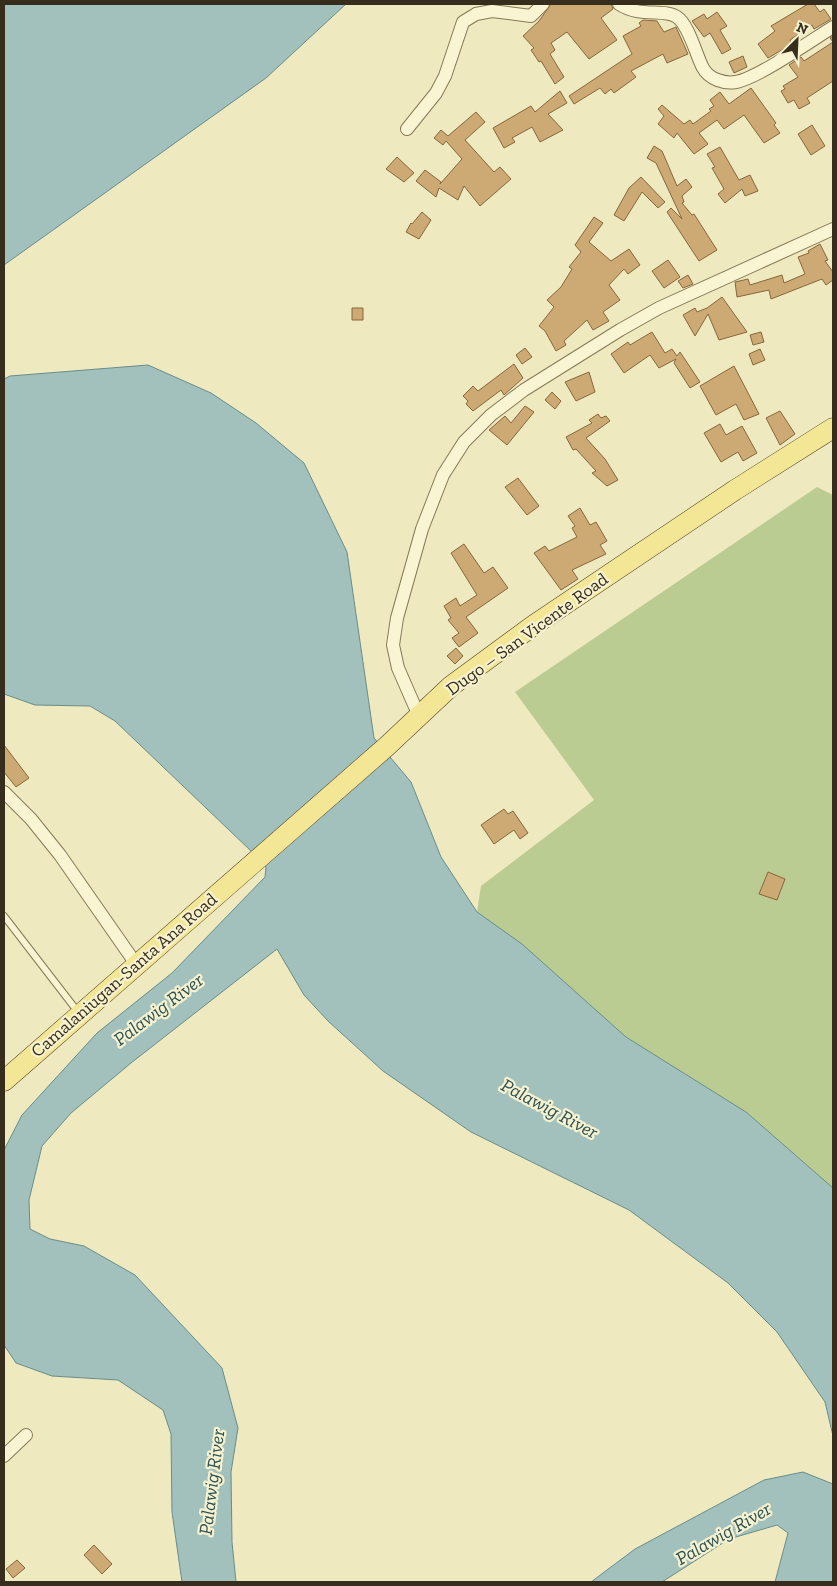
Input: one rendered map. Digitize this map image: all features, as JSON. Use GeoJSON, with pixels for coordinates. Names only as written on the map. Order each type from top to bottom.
{"type":"FeatureCollection","features":[{"type":"Feature","properties":{"kind":"main road","name":"Dugo – San Vicente Road"},"geometry":{"type":"LineString","coordinates":[[244,869],[386,747],[451,686],[534,625],[735,490],[833,428]]}},
{"type":"Feature","properties":{"kind":"main road","name":"Camalaniugan-Santa Ana Road"},"geometry":{"type":"LineString","coordinates":[[4,1081],[244,869]]}},
{"type":"Feature","properties":{"kind":"street"},"geometry":{"type":"LineString","coordinates":[[407,129],[436,93],[445,76],[456,38],[463,22],[476,14],[492,11],[531,16],[543,4]]}},
{"type":"Feature","properties":{"kind":"street"},"geometry":{"type":"LineString","coordinates":[[618,4],[636,13],[663,14],[678,17],[685,27],[704,70],[721,82],[737,82],[755,74],[833,27]]}},
{"type":"Feature","properties":{"kind":"street"},"geometry":{"type":"LineString","coordinates":[[419,716],[398,668],[394,645],[397,618],[422,529],[443,475],[464,442],[491,416],[524,390],[620,330],[659,308],[833,229]]}},
{"type":"Feature","properties":{"kind":"street"},"geometry":{"type":"LineString","coordinates":[[4,792],[31,819],[54,848],[136,964]]}},
{"type":"Feature","properties":{"kind":"street"},"geometry":{"type":"LineString","coordinates":[[4,1456],[26,1436]]}},
{"type":"Feature","properties":{"kind":"lane"},"geometry":{"type":"LineString","coordinates":[[4,916],[80,1014]]}},
{"type":"Feature","properties":{"kind":"green space"},"geometry":{"type":"Polygon","coordinates":[[[817,487],[833,495],[833,1188],[746,1112],[626,1037],[522,945],[477,912],[481,886],[594,800],[515,692],[817,487]]]}},
{"type":"Feature","properties":{"kind":"water"},"geometry":{"type":"Polygon","coordinates":[[[4,4],[346,4],[266,78],[4,265],[4,4]]]}},
{"type":"Feature","properties":{"kind":"water","name":"Palawig River"},"geometry":{"type":"Polygon","coordinates":[[[148,365],[211,393],[256,423],[304,463],[347,552],[374,738],[411,782],[441,857],[477,912],[522,944],[626,1037],[746,1112],[833,1188],[833,1436],[825,1402],[777,1332],[728,1283],[629,1210],[471,1132],[383,1071],[328,1021],[304,995],[277,949],[131,1063],[71,1113],[42,1146],[29,1200],[30,1229],[50,1239],[84,1246],[135,1275],[222,1368],[238,1428],[231,1472],[232,1542],[236,1582],[182,1582],[172,1512],[171,1434],[163,1410],[118,1380],[52,1376],[16,1363],[4,1345],[4,1150],[22,1115],[97,1033],[172,973],[265,877],[266,867],[251,851],[115,721],[90,706],[35,705],[4,694],[4,379],[10,376],[148,365]]]}},
{"type":"Feature","properties":{"kind":"water","name":"Palawig River"},"geometry":{"type":"Polygon","coordinates":[[[803,1472],[833,1484],[833,1582],[775,1582],[788,1533],[777,1525],[729,1539],[662,1582],[591,1582],[635,1549],[764,1480],[803,1472]]]}},
{"type":"Feature","properties":{"kind":"building"},"geometry":{"type":"Polygon","coordinates":[[[551,4],[611,4],[613,9],[601,18],[617,40],[589,59],[567,32],[551,43],[555,50],[550,54],[564,77],[555,84],[541,61],[539,62],[531,50],[534,48],[523,36],[539,21],[551,4]]]}},
{"type":"Feature","properties":{"kind":"building"},"geometry":{"type":"Polygon","coordinates":[[[808,4],[814,4],[820,12],[824,9],[831,19],[814,29],[812,25],[790,40],[792,44],[768,58],[758,44],[775,31],[771,26],[808,4]]]}},
{"type":"Feature","properties":{"kind":"building"},"geometry":{"type":"Polygon","coordinates":[[[717,12],[727,26],[720,30],[731,49],[722,54],[710,33],[704,37],[692,21],[704,14],[707,19],[717,12]]]}},
{"type":"Feature","properties":{"kind":"building"},"geometry":{"type":"Polygon","coordinates":[[[643,20],[657,21],[664,32],[676,27],[688,54],[667,63],[663,54],[631,71],[636,77],[614,93],[611,89],[605,94],[600,88],[574,104],[569,96],[632,54],[623,36],[641,26],[639,23],[643,20]]]}},
{"type":"Feature","properties":{"kind":"building"},"geometry":{"type":"Polygon","coordinates":[[[833,42],[833,81],[807,98],[810,103],[799,109],[794,100],[788,103],[781,91],[785,89],[783,86],[798,77],[789,65],[801,57],[804,61],[833,42]]]}},
{"type":"Feature","properties":{"kind":"building"},"geometry":{"type":"Polygon","coordinates":[[[743,56],[747,67],[734,73],[729,62],[743,56]]]}},
{"type":"Feature","properties":{"kind":"building"},"geometry":{"type":"Polygon","coordinates":[[[751,88],[776,123],[774,125],[780,133],[764,143],[744,115],[724,129],[717,120],[699,133],[708,144],[694,154],[677,133],[674,138],[658,124],[664,116],[658,109],[662,105],[684,124],[690,120],[693,124],[711,111],[709,109],[714,106],[710,100],[720,92],[729,104],[751,88]]]}},
{"type":"Feature","properties":{"kind":"building"},"geometry":{"type":"Polygon","coordinates":[[[560,91],[567,103],[548,114],[563,130],[540,142],[532,127],[512,138],[515,142],[504,148],[493,128],[531,106],[535,112],[560,91]]]}},
{"type":"Feature","properties":{"kind":"building"},"geometry":{"type":"Polygon","coordinates":[[[476,112],[485,122],[465,140],[494,172],[500,167],[511,179],[480,206],[464,186],[458,200],[439,188],[436,197],[416,181],[425,170],[441,182],[440,184],[462,159],[446,141],[443,145],[434,138],[441,130],[448,136],[476,112]]]}},
{"type":"Feature","properties":{"kind":"building"},"geometry":{"type":"Polygon","coordinates":[[[812,125],[825,146],[811,155],[798,134],[812,125]]]}},
{"type":"Feature","properties":{"kind":"building"},"geometry":{"type":"Polygon","coordinates":[[[654,146],[662,151],[677,186],[686,179],[692,187],[682,196],[684,202],[682,203],[692,215],[694,214],[717,250],[699,261],[667,212],[671,208],[682,219],[656,163],[647,158],[654,146]]]}},
{"type":"Feature","properties":{"kind":"building"},"geometry":{"type":"Polygon","coordinates":[[[720,147],[739,180],[750,175],[758,191],[745,196],[742,189],[725,203],[718,194],[724,189],[712,168],[715,167],[707,154],[720,147]]]}},
{"type":"Feature","properties":{"kind":"building"},"geometry":{"type":"Polygon","coordinates":[[[397,157],[414,173],[404,182],[386,169],[397,157]]]}},
{"type":"Feature","properties":{"kind":"building"},"geometry":{"type":"Polygon","coordinates":[[[641,177],[665,202],[658,208],[642,192],[624,221],[614,215],[629,188],[641,177]]]}},
{"type":"Feature","properties":{"kind":"building"},"geometry":{"type":"Polygon","coordinates":[[[422,212],[431,220],[419,239],[406,232],[411,223],[422,212]]]}},
{"type":"Feature","properties":{"kind":"building"},"geometry":{"type":"Polygon","coordinates":[[[594,217],[603,223],[589,242],[611,261],[629,249],[640,265],[628,274],[624,269],[609,285],[620,300],[603,312],[609,321],[593,330],[587,320],[564,341],[566,345],[556,351],[545,331],[539,326],[554,307],[547,300],[561,287],[572,269],[569,267],[581,252],[575,245],[594,217]]]}},
{"type":"Feature","properties":{"kind":"building"},"geometry":{"type":"Polygon","coordinates":[[[820,244],[828,260],[825,261],[833,272],[833,280],[826,285],[822,279],[771,299],[769,290],[737,297],[735,282],[748,279],[750,285],[782,275],[784,283],[805,274],[798,257],[809,253],[808,251],[820,244]]]}},
{"type":"Feature","properties":{"kind":"building"},"geometry":{"type":"Polygon","coordinates":[[[668,260],[680,277],[664,288],[652,271],[668,260]]]}},
{"type":"Feature","properties":{"kind":"building"},"geometry":{"type":"Polygon","coordinates":[[[688,275],[693,284],[683,288],[678,281],[688,275]]]}},
{"type":"Feature","properties":{"kind":"building"},"geometry":{"type":"Polygon","coordinates":[[[722,297],[747,332],[719,340],[708,314],[695,336],[683,315],[695,308],[697,312],[707,308],[722,297]]]}},
{"type":"Feature","properties":{"kind":"building"},"geometry":{"type":"Polygon","coordinates":[[[352,308],[363,308],[363,320],[352,320],[352,308]]]}},
{"type":"Feature","properties":{"kind":"building"},"geometry":{"type":"Polygon","coordinates":[[[652,332],[665,353],[672,349],[677,356],[680,352],[700,382],[690,388],[674,363],[676,359],[659,368],[650,355],[624,373],[611,354],[628,342],[630,345],[652,332]]]}},
{"type":"Feature","properties":{"kind":"building"},"geometry":{"type":"Polygon","coordinates":[[[761,332],[764,342],[753,345],[750,335],[761,332]]]}},
{"type":"Feature","properties":{"kind":"building"},"geometry":{"type":"Polygon","coordinates":[[[525,348],[532,357],[522,364],[516,355],[525,348]]]}},
{"type":"Feature","properties":{"kind":"building"},"geometry":{"type":"Polygon","coordinates":[[[760,349],[765,360],[753,365],[749,354],[760,349]]]}},
{"type":"Feature","properties":{"kind":"building"},"geometry":{"type":"Polygon","coordinates":[[[514,364],[523,378],[504,395],[501,390],[473,411],[466,404],[468,401],[463,396],[473,386],[478,391],[514,364]]]}},
{"type":"Feature","properties":{"kind":"building"},"geometry":{"type":"Polygon","coordinates":[[[734,366],[759,414],[744,420],[736,404],[716,415],[700,386],[734,366]]]}},
{"type":"Feature","properties":{"kind":"building"},"geometry":{"type":"Polygon","coordinates":[[[589,372],[595,392],[576,401],[565,382],[589,372]]]}},
{"type":"Feature","properties":{"kind":"building"},"geometry":{"type":"Polygon","coordinates":[[[552,392],[561,401],[555,409],[545,400],[552,392]]]}},
{"type":"Feature","properties":{"kind":"building"},"geometry":{"type":"Polygon","coordinates":[[[525,406],[534,412],[507,445],[489,430],[505,416],[511,423],[525,406]]]}},
{"type":"Feature","properties":{"kind":"building"},"geometry":{"type":"Polygon","coordinates":[[[780,411],[795,434],[780,445],[766,418],[780,411]]]}},
{"type":"Feature","properties":{"kind":"building"},"geometry":{"type":"Polygon","coordinates":[[[598,414],[601,418],[606,416],[610,421],[586,438],[605,459],[618,480],[607,486],[592,473],[596,471],[576,449],[573,450],[566,437],[592,423],[589,420],[598,414]]]}},
{"type":"Feature","properties":{"kind":"building"},"geometry":{"type":"Polygon","coordinates":[[[720,424],[726,435],[742,426],[757,453],[743,461],[738,452],[721,462],[704,433],[720,424]]]}},
{"type":"Feature","properties":{"kind":"building"},"geometry":{"type":"Polygon","coordinates":[[[518,478],[539,506],[527,515],[505,487],[518,478]]]}},
{"type":"Feature","properties":{"kind":"building"},"geometry":{"type":"Polygon","coordinates":[[[580,508],[590,525],[596,522],[607,541],[600,545],[606,554],[572,570],[578,579],[561,590],[534,553],[545,546],[549,551],[577,537],[572,528],[575,526],[568,516],[580,508]]]}},
{"type":"Feature","properties":{"kind":"building"},"geometry":{"type":"Polygon","coordinates":[[[464,544],[484,573],[493,567],[508,588],[466,617],[478,633],[459,647],[452,638],[459,633],[448,620],[451,618],[444,606],[456,598],[460,606],[477,595],[451,553],[464,544]]]}},
{"type":"Feature","properties":{"kind":"building"},"geometry":{"type":"Polygon","coordinates":[[[456,648],[463,656],[455,664],[447,656],[456,648]]]}},
{"type":"Feature","properties":{"kind":"building"},"geometry":{"type":"Polygon","coordinates":[[[4,745],[29,778],[16,787],[4,772],[4,745]]]}},
{"type":"Feature","properties":{"kind":"building"},"geometry":{"type":"Polygon","coordinates":[[[504,809],[508,814],[513,811],[528,833],[520,839],[514,830],[494,844],[481,825],[504,809]]]}},
{"type":"Feature","properties":{"kind":"building"},"geometry":{"type":"Polygon","coordinates":[[[768,872],[785,879],[777,900],[759,894],[768,872]]]}},
{"type":"Feature","properties":{"kind":"building"},"geometry":{"type":"Polygon","coordinates":[[[94,1545],[112,1564],[102,1574],[84,1555],[94,1545]]]}},
{"type":"Feature","properties":{"kind":"building"},"geometry":{"type":"Polygon","coordinates":[[[17,1560],[25,1568],[13,1578],[6,1569],[17,1560]]]}}]}
